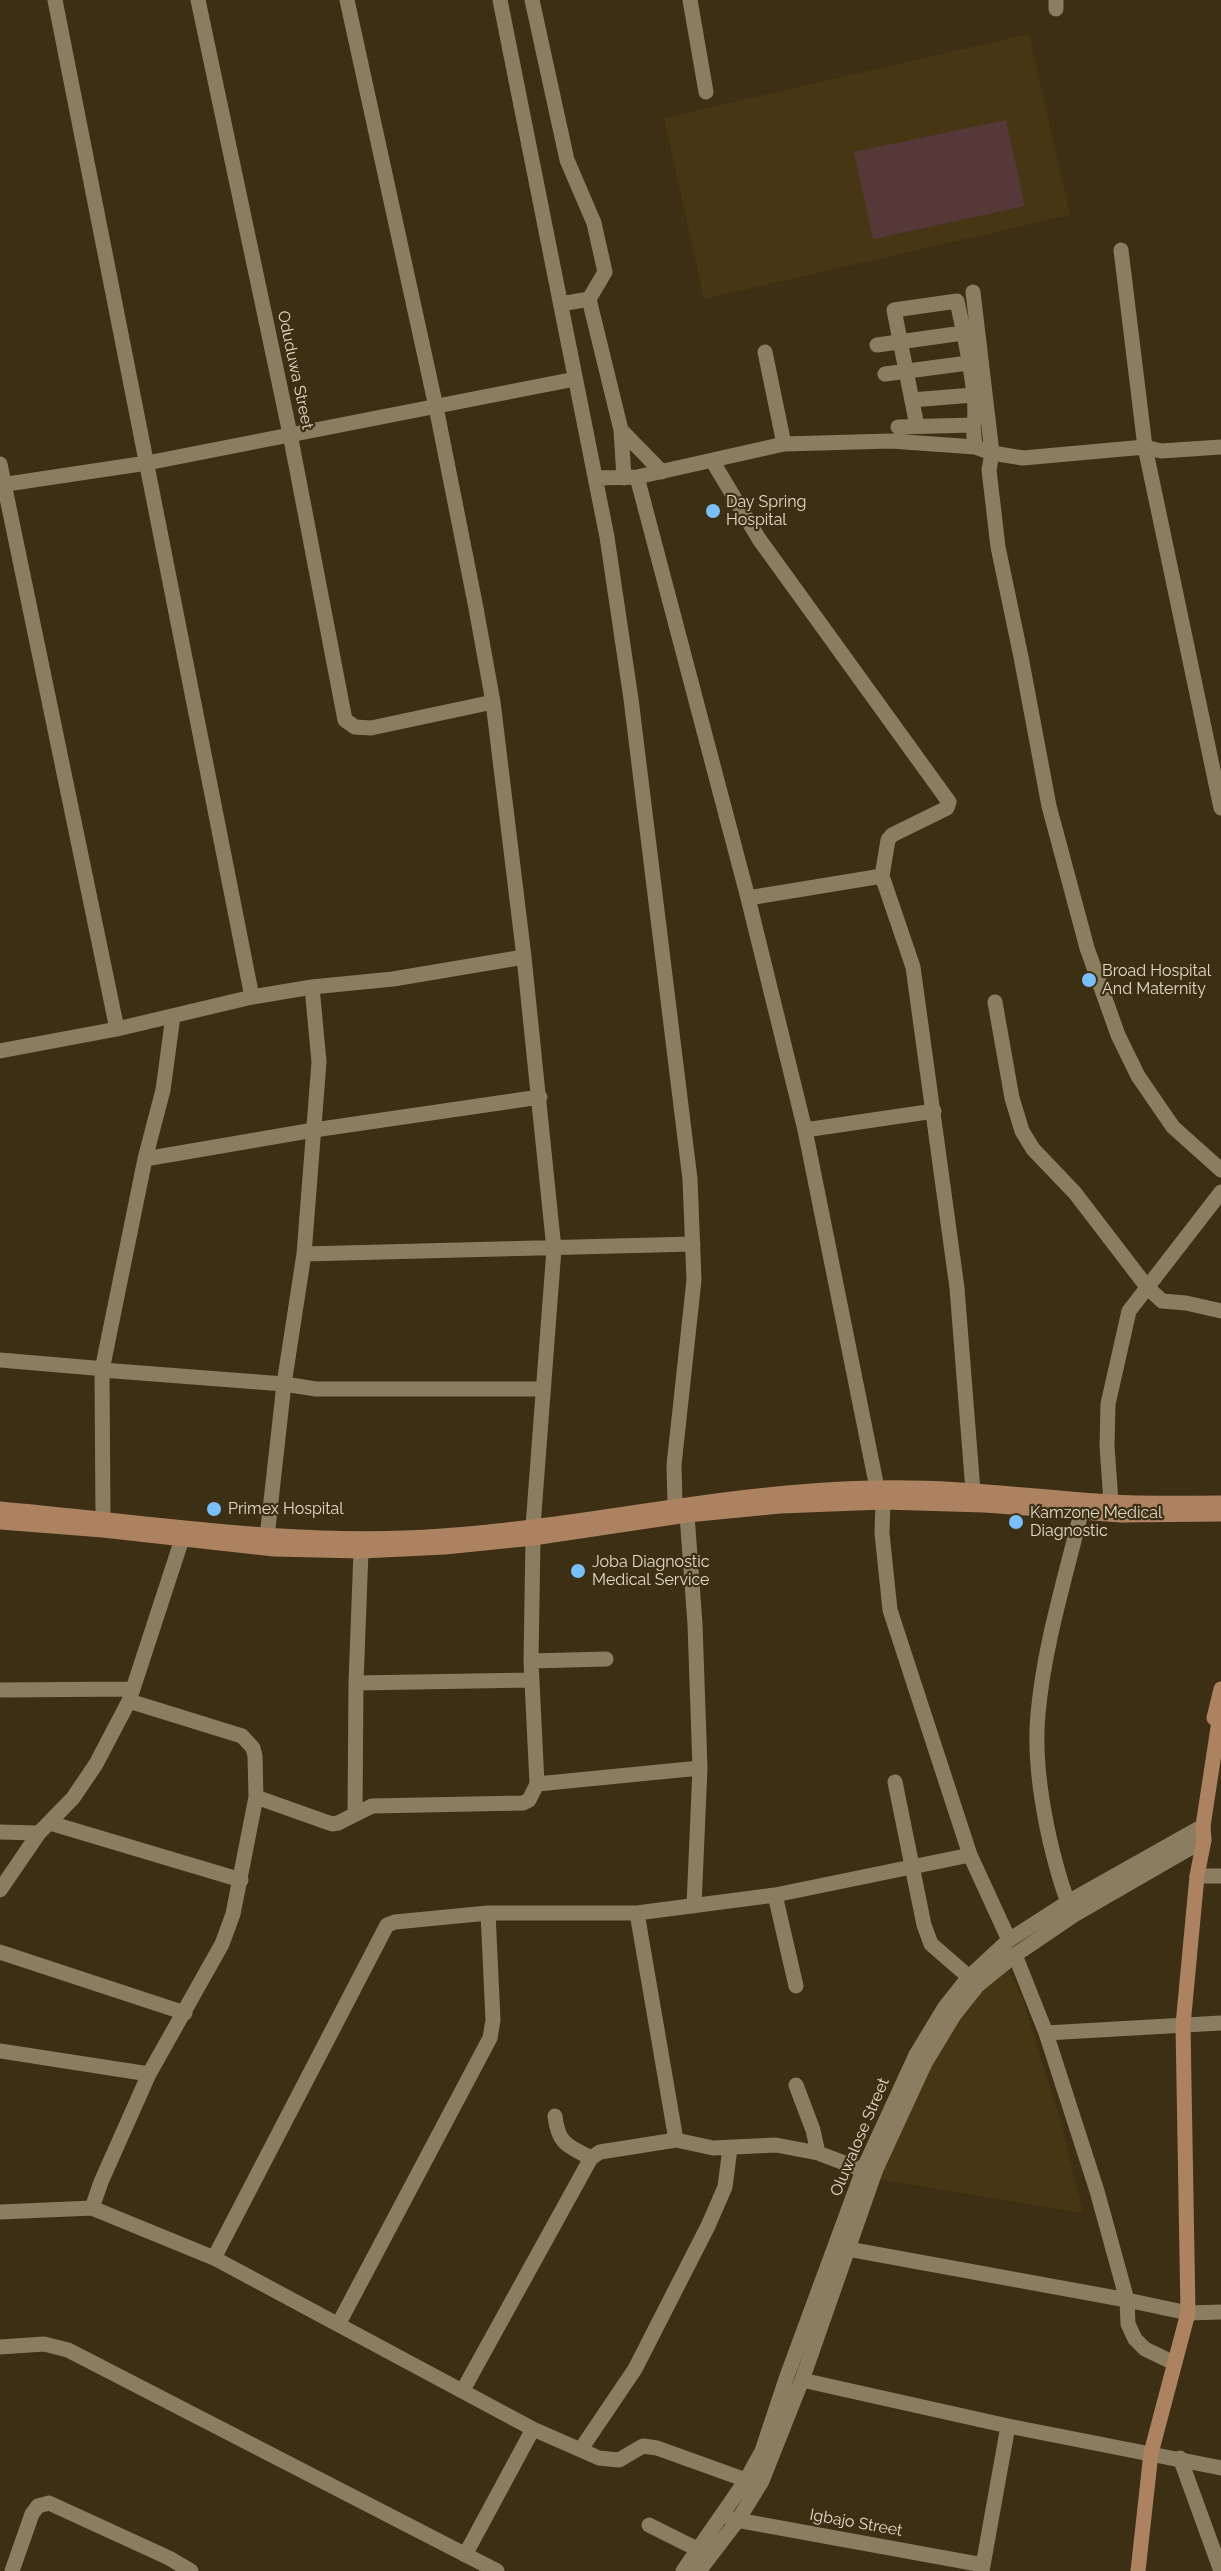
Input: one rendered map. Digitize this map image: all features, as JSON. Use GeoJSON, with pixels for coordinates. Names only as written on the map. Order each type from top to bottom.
{"type":"FeatureCollection","features":[{"type":"Feature","properties":{"kind":"main road"},"geometry":{"type":"LineString","coordinates":[[0,1522],[103,1530],[274,1549],[361,1551],[412,1543],[533,1532],[780,1493],[877,1488],[973,1491],[1111,1502],[1221,1503]]}},
{"type":"Feature","properties":{"kind":"main road"},"geometry":{"type":"LineString","coordinates":[[681,1510],[883,1503],[985,1504],[1121,1515],[1221,1514]]}},
{"type":"Feature","properties":{"kind":"main road"},"geometry":{"type":"LineString","coordinates":[[0,1509],[267,1537],[412,1543]]}},
{"type":"Feature","properties":{"kind":"main road"},"geometry":{"type":"LineString","coordinates":[[1138,2571],[1151,2453],[1188,2313],[1183,2025],[1213,1722],[1221,1689]]}},
{"type":"Feature","properties":{"kind":"main road"},"geometry":{"type":"LineString","coordinates":[[1201,1834],[1221,1708]]}},
{"type":"Feature","properties":{"kind":"street"},"geometry":{"type":"LineString","coordinates":[[55,0],[252,997]]}},
{"type":"Feature","properties":{"kind":"street","name":"Oduduwa Street"},"geometry":{"type":"LineString","coordinates":[[198,0],[290,434],[345,720],[355,727],[371,728],[493,702]]}},
{"type":"Feature","properties":{"kind":"street"},"geometry":{"type":"LineString","coordinates":[[256,1797],[326,1823],[338,1823],[365,1808],[379,1805],[523,1803],[530,1800],[537,1784],[531,1661],[533,1532],[554,1249],[540,1097],[493,702],[436,407],[347,0]]}},
{"type":"Feature","properties":{"kind":"street"},"geometry":{"type":"LineString","coordinates":[[500,0],[596,478],[632,711],[690,1179],[694,1280],[674,1465],[695,1624],[700,1768],[694,1906]]}},
{"type":"Feature","properties":{"kind":"street"},"geometry":{"type":"LineString","coordinates":[[532,0],[567,160],[594,223],[604,272],[589,299],[631,478],[748,898],[805,1130],[877,1488]]}},
{"type":"Feature","properties":{"kind":"street"},"geometry":{"type":"LineString","coordinates":[[690,0],[706,92]]}},
{"type":"Feature","properties":{"kind":"street"},"geometry":{"type":"LineString","coordinates":[[1121,250],[1144,447],[1221,808]]}},
{"type":"Feature","properties":{"kind":"street"},"geometry":{"type":"LineString","coordinates":[[973,292],[992,453],[989,470],[998,547],[1022,657],[1049,806],[1087,948],[1118,1035],[1138,1076],[1173,1127],[1221,1170]]}},
{"type":"Feature","properties":{"kind":"street"},"geometry":{"type":"LineString","coordinates":[[561,304],[589,299]]}},
{"type":"Feature","properties":{"kind":"street"},"geometry":{"type":"LineString","coordinates":[[917,426],[894,310],[957,301],[973,395],[975,447]]}},
{"type":"Feature","properties":{"kind":"street"},"geometry":{"type":"LineString","coordinates":[[877,345],[963,333]]}},
{"type":"Feature","properties":{"kind":"street"},"geometry":{"type":"LineString","coordinates":[[765,352],[784,444]]}},
{"type":"Feature","properties":{"kind":"street"},"geometry":{"type":"LineString","coordinates":[[885,374],[968,363]]}},
{"type":"Feature","properties":{"kind":"street"},"geometry":{"type":"LineString","coordinates":[[2,485],[147,464],[575,379]]}},
{"type":"Feature","properties":{"kind":"street"},"geometry":{"type":"LineString","coordinates":[[912,400],[973,395]]}},
{"type":"Feature","properties":{"kind":"street"},"geometry":{"type":"LineString","coordinates":[[898,427],[973,424]]}},
{"type":"Feature","properties":{"kind":"street"},"geometry":{"type":"LineString","coordinates":[[621,430],[662,472]]}},
{"type":"Feature","properties":{"kind":"street"},"geometry":{"type":"LineString","coordinates":[[596,478],[631,478],[713,462],[784,444],[891,441],[975,447],[992,453],[1023,458],[1144,447],[1161,451],[1221,447]]}},
{"type":"Feature","properties":{"kind":"street"},"geometry":{"type":"LineString","coordinates":[[713,462],[759,539],[949,802],[947,808],[892,835],[888,840],[882,876],[914,967],[957,1288],[973,1491]]}},
{"type":"Feature","properties":{"kind":"street"},"geometry":{"type":"LineString","coordinates":[[0,464],[2,485],[117,1029]]}},
{"type":"Feature","properties":{"kind":"street"},"geometry":{"type":"LineString","coordinates":[[748,898],[882,876]]}},
{"type":"Feature","properties":{"kind":"street"},"geometry":{"type":"LineString","coordinates":[[0,1051],[117,1029],[252,997],[312,987],[393,979],[524,957]]}},
{"type":"Feature","properties":{"kind":"street"},"geometry":{"type":"LineString","coordinates":[[267,1537],[284,1384],[304,1254],[319,1062],[312,987]]}},
{"type":"Feature","properties":{"kind":"street"},"geometry":{"type":"LineString","coordinates":[[995,1002],[1012,1098],[1022,1131],[1033,1149],[1075,1193],[1147,1287],[1162,1301],[1186,1303],[1221,1311]]}},
{"type":"Feature","properties":{"kind":"street"},"geometry":{"type":"LineString","coordinates":[[103,1518],[98,1369],[145,1158],[163,1090],[173,1016]]}},
{"type":"Feature","properties":{"kind":"street"},"geometry":{"type":"LineString","coordinates":[[145,1158],[314,1130],[540,1097]]}},
{"type":"Feature","properties":{"kind":"street"},"geometry":{"type":"LineString","coordinates":[[805,1130],[934,1111]]}},
{"type":"Feature","properties":{"kind":"street"},"geometry":{"type":"LineString","coordinates":[[1111,1502],[1107,1446],[1108,1404],[1129,1311],[1221,1192]]}},
{"type":"Feature","properties":{"kind":"street"},"geometry":{"type":"LineString","coordinates":[[304,1254],[693,1244]]}},
{"type":"Feature","properties":{"kind":"street"},"geometry":{"type":"LineString","coordinates":[[0,1360],[284,1384],[316,1389],[543,1389]]}},
{"type":"Feature","properties":{"kind":"street"},"geometry":{"type":"LineString","coordinates":[[883,1503],[882,1533],[891,1610],[970,1855],[1009,1940]]}},
{"type":"Feature","properties":{"kind":"street"},"geometry":{"type":"LineString","coordinates":[[1068,1902],[1061,1886],[1046,1822],[1038,1760],[1038,1716],[1045,1664],[1081,1513]]}},
{"type":"Feature","properties":{"kind":"street"},"geometry":{"type":"LineString","coordinates":[[0,1890],[45,1828],[73,1798],[96,1764],[130,1695],[182,1539]]}},
{"type":"Feature","properties":{"kind":"street"},"geometry":{"type":"LineString","coordinates":[[355,1814],[356,1683],[361,1551]]}},
{"type":"Feature","properties":{"kind":"street"},"geometry":{"type":"LineString","coordinates":[[531,1661],[606,1659]]}},
{"type":"Feature","properties":{"kind":"street"},"geometry":{"type":"LineString","coordinates":[[356,1683],[532,1680]]}},
{"type":"Feature","properties":{"kind":"street"},"geometry":{"type":"LineString","coordinates":[[0,1690],[130,1695],[242,1736],[253,1748],[255,1756],[256,1797],[241,1880],[222,1944],[149,2074],[101,2182],[92,2208]]}},
{"type":"Feature","properties":{"kind":"street"},"geometry":{"type":"LineString","coordinates":[[537,1784],[700,1768]]}},
{"type":"Feature","properties":{"kind":"street"},"geometry":{"type":"LineString","coordinates":[[895,1782],[924,1925],[932,1944],[969,1977]]}},
{"type":"Feature","properties":{"kind":"street"},"geometry":{"type":"LineString","coordinates":[[0,1832],[45,1828],[241,1880]]}},
{"type":"Feature","properties":{"kind":"street","name":"Oluwalose Street"},"geometry":{"type":"LineString","coordinates":[[699,2571],[738,2520],[762,2481],[802,2380],[863,2170],[916,2055],[945,2007],[969,1977],[1009,1940],[1068,1902],[1201,1834]]}},
{"type":"Feature","properties":{"kind":"street","name":"Oluwalose Street"},"geometry":{"type":"LineString","coordinates":[[683,2571],[746,2480],[766,2442],[787,2376],[841,2248],[925,2063],[954,2015],[977,1986],[1015,1955],[1201,1834]]}},
{"type":"Feature","properties":{"kind":"street"},"geometry":{"type":"LineString","coordinates":[[214,2258],[387,1925],[395,1922],[488,1913],[637,1913],[775,1895],[970,1855]]}},
{"type":"Feature","properties":{"kind":"street"},"geometry":{"type":"LineString","coordinates":[[1198,1869],[1221,1876]]}},
{"type":"Feature","properties":{"kind":"street"},"geometry":{"type":"LineString","coordinates":[[775,1895],[796,1986]]}},
{"type":"Feature","properties":{"kind":"street"},"geometry":{"type":"LineString","coordinates":[[339,2323],[490,2038],[493,2020],[488,1913]]}},
{"type":"Feature","properties":{"kind":"street"},"geometry":{"type":"LineString","coordinates":[[637,1913],[676,2140]]}},
{"type":"Feature","properties":{"kind":"street"},"geometry":{"type":"LineString","coordinates":[[0,1952],[185,2013]]}},
{"type":"Feature","properties":{"kind":"street"},"geometry":{"type":"LineString","coordinates":[[1015,1955],[1046,2033],[1097,2191],[1127,2300],[1128,2324],[1135,2339],[1144,2349],[1174,2363]]}},
{"type":"Feature","properties":{"kind":"street"},"geometry":{"type":"LineString","coordinates":[[1046,2033],[1221,2023]]}},
{"type":"Feature","properties":{"kind":"street"},"geometry":{"type":"LineString","coordinates":[[0,2051],[149,2074]]}},
{"type":"Feature","properties":{"kind":"street"},"geometry":{"type":"LineString","coordinates":[[796,2085],[813,2130],[818,2153]]}},
{"type":"Feature","properties":{"kind":"street"},"geometry":{"type":"LineString","coordinates":[[555,2116],[560,2139],[591,2158]]}},
{"type":"Feature","properties":{"kind":"street"},"geometry":{"type":"LineString","coordinates":[[463,2390],[591,2158],[600,2152],[676,2140],[713,2148],[776,2145],[818,2153],[863,2170]]}},
{"type":"Feature","properties":{"kind":"street"},"geometry":{"type":"LineString","coordinates":[[581,2449],[635,2369],[708,2226],[725,2187],[730,2148]]}},
{"type":"Feature","properties":{"kind":"street"},"geometry":{"type":"LineString","coordinates":[[0,2212],[92,2208],[214,2258],[533,2429],[599,2458],[619,2460],[643,2446],[657,2448],[746,2480]]}},
{"type":"Feature","properties":{"kind":"street"},"geometry":{"type":"LineString","coordinates":[[841,2248],[1188,2313],[1221,2312]]}},
{"type":"Feature","properties":{"kind":"street"},"geometry":{"type":"LineString","coordinates":[[0,2347],[44,2344],[68,2350],[497,2571]]}},
{"type":"Feature","properties":{"kind":"street"},"geometry":{"type":"LineString","coordinates":[[802,2380],[1008,2426],[1180,2458],[1221,2468]]}},
{"type":"Feature","properties":{"kind":"street"},"geometry":{"type":"LineString","coordinates":[[983,2568],[1008,2426]]}},
{"type":"Feature","properties":{"kind":"street"},"geometry":{"type":"LineString","coordinates":[[465,2555],[533,2429]]}},
{"type":"Feature","properties":{"kind":"street"},"geometry":{"type":"LineString","coordinates":[[1180,2458],[1221,2571]]}},
{"type":"Feature","properties":{"kind":"street"},"geometry":{"type":"LineString","coordinates":[[12,2571],[32,2514],[38,2506],[49,2503],[166,2564],[191,2571]]}},
{"type":"Feature","properties":{"kind":"street","name":"Igbajo Street"},"geometry":{"type":"LineString","coordinates":[[722,2517],[983,2568]]}},
{"type":"Feature","properties":{"kind":"street"},"geometry":{"type":"LineString","coordinates":[[650,2525],[699,2550]]}},
{"type":"Feature","properties":{"kind":"shaded area"},"geometry":{"type":"Polygon","coordinates":[[[1029,34],[1070,215],[704,299],[664,118],[1029,34]]]}},
{"type":"Feature","properties":{"kind":"shaded area"},"geometry":{"type":"Polygon","coordinates":[[[1006,120],[1025,206],[873,239],[854,152],[1006,120]]]}},
{"type":"Feature","properties":{"kind":"shaded area"},"geometry":{"type":"Polygon","coordinates":[[[1008,1970],[1022,1997],[1061,2123],[1083,2213],[878,2179],[926,2071],[966,2006],[1008,1970]]]}},
{"type":"Feature","properties":{"kind":"place","name":"Day Spring Hospital"},"geometry":{"type":"Point","coordinates":[713,511]}},
{"type":"Feature","properties":{"kind":"place","name":"Broad Hospital And Maternity"},"geometry":{"type":"Point","coordinates":[1089,980]}},
{"type":"Feature","properties":{"kind":"place","name":"Primex Hospital"},"geometry":{"type":"Point","coordinates":[214,1509]}},
{"type":"Feature","properties":{"kind":"place","name":"Kamzone Medical Diagnostic"},"geometry":{"type":"Point","coordinates":[1016,1522]}},
{"type":"Feature","properties":{"kind":"place","name":"Joba Diagnostic Medical Service"},"geometry":{"type":"Point","coordinates":[578,1571]}}]}
